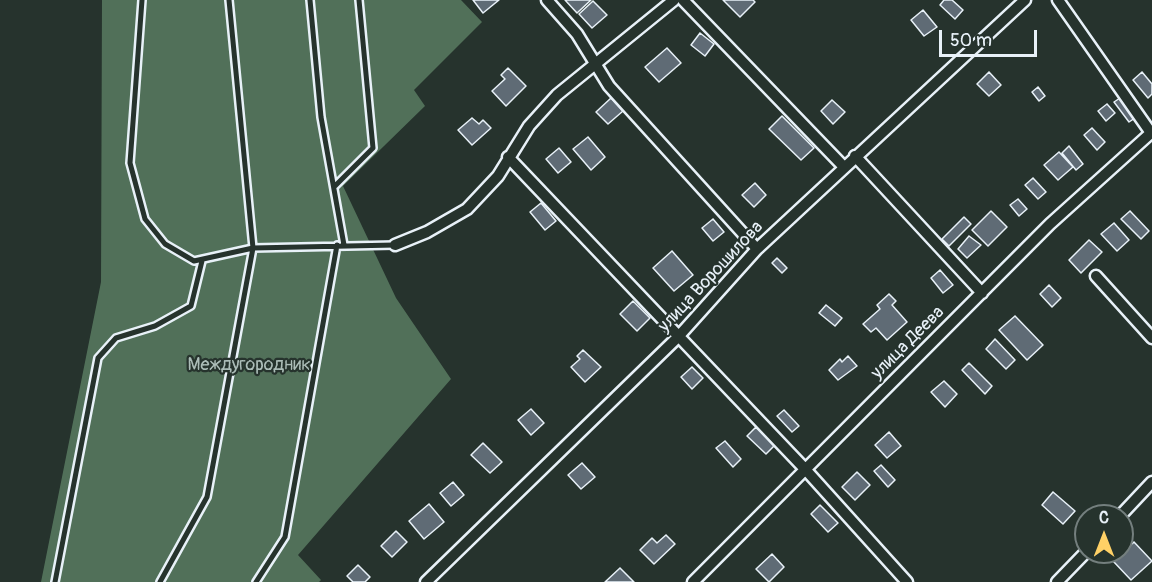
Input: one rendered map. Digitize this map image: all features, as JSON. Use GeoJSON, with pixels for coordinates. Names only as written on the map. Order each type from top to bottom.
{"type":"FeatureCollection","features":[{"type":"Feature","properties":{"kind":"street"},"geometry":{"type":"LineString","coordinates":[[547,0],[596,61],[609,86],[756,249]]}},
{"type":"Feature","properties":{"kind":"street"},"geometry":{"type":"LineString","coordinates":[[395,245],[427,232],[467,209],[498,176],[529,126],[543,110],[596,61],[674,0]]}},
{"type":"Feature","properties":{"kind":"street"},"geometry":{"type":"LineString","coordinates":[[683,0],[844,167]]}},
{"type":"Feature","properties":{"kind":"street","name":"улица Ворошилова"},"geometry":{"type":"LineString","coordinates":[[426,582],[678,337],[756,249],[1025,0]]}},
{"type":"Feature","properties":{"kind":"street"},"geometry":{"type":"LineString","coordinates":[[1058,0],[1151,133]]}},
{"type":"Feature","properties":{"kind":"street","name":"улица Деева"},"geometry":{"type":"LineString","coordinates":[[693,582],[1050,224],[1151,133]]}},
{"type":"Feature","properties":{"kind":"street"},"geometry":{"type":"LineString","coordinates":[[855,156],[982,293]]}},
{"type":"Feature","properties":{"kind":"street"},"geometry":{"type":"LineString","coordinates":[[508,157],[805,469],[907,582]]}},
{"type":"Feature","properties":{"kind":"street"},"geometry":{"type":"LineString","coordinates":[[1096,276],[1152,338]]}},
{"type":"Feature","properties":{"kind":"street"},"geometry":{"type":"LineString","coordinates":[[1131,504],[1152,482]]}},
{"type":"Feature","properties":{"kind":"street"},"geometry":{"type":"LineString","coordinates":[[1057,582],[1074,564]]}},
{"type":"Feature","properties":{"kind":"lane"},"geometry":{"type":"LineString","coordinates":[[141,0],[130,163],[145,219],[165,244],[194,261],[253,248],[395,245]]}},
{"type":"Feature","properties":{"kind":"lane"},"geometry":{"type":"LineString","coordinates":[[160,582],[207,497],[253,248],[229,0]]}},
{"type":"Feature","properties":{"kind":"lane"},"geometry":{"type":"LineString","coordinates":[[310,0],[321,117],[344,245]]}},
{"type":"Feature","properties":{"kind":"lane"},"geometry":{"type":"LineString","coordinates":[[335,186],[373,148],[359,0]]}},
{"type":"Feature","properties":{"kind":"lane"},"geometry":{"type":"LineString","coordinates":[[256,582],[285,537],[337,245]]}},
{"type":"Feature","properties":{"kind":"lane"},"geometry":{"type":"LineString","coordinates":[[55,582],[98,357],[116,338],[155,326],[191,306],[202,261]]}},
{"type":"Feature","properties":{"kind":"green space","name":"Междугородник"},"geometry":{"type":"Polygon","coordinates":[[[102,0],[461,0],[482,22],[414,90],[425,106],[343,186],[396,298],[451,379],[298,555],[321,580],[319,582],[41,582],[101,282],[102,0]]]}},
{"type":"Feature","properties":{"kind":"building"},"geometry":{"type":"Polygon","coordinates":[[[473,0],[499,0],[483,13],[473,0]]]}},
{"type":"Feature","properties":{"kind":"building"},"geometry":{"type":"Polygon","coordinates":[[[565,0],[591,0],[577,13],[565,0]]]}},
{"type":"Feature","properties":{"kind":"building"},"geometry":{"type":"Polygon","coordinates":[[[723,0],[753,0],[755,2],[740,17],[723,0]]]}},
{"type":"Feature","properties":{"kind":"building"},"geometry":{"type":"Polygon","coordinates":[[[944,0],[952,0],[963,10],[955,19],[940,5],[944,0]]]}},
{"type":"Feature","properties":{"kind":"building"},"geometry":{"type":"Polygon","coordinates":[[[593,1],[607,15],[592,28],[579,14],[593,1]]]}},
{"type":"Feature","properties":{"kind":"building"},"geometry":{"type":"Polygon","coordinates":[[[923,10],[937,27],[924,36],[911,20],[923,10]]]}},
{"type":"Feature","properties":{"kind":"building"},"geometry":{"type":"Polygon","coordinates":[[[700,33],[714,44],[705,56],[691,45],[700,33]]]}},
{"type":"Feature","properties":{"kind":"building"},"geometry":{"type":"Polygon","coordinates":[[[667,48],[681,63],[659,82],[645,67],[667,48]]]}},
{"type":"Feature","properties":{"kind":"building"},"geometry":{"type":"Polygon","coordinates":[[[508,68],[526,86],[506,106],[492,91],[505,79],[501,75],[508,68]]]}},
{"type":"Feature","properties":{"kind":"building"},"geometry":{"type":"Polygon","coordinates":[[[989,72],[1001,85],[989,96],[977,84],[989,72]]]}},
{"type":"Feature","properties":{"kind":"building"},"geometry":{"type":"Polygon","coordinates":[[[1142,72],[1152,84],[1152,94],[1148,98],[1133,80],[1142,72]]]}},
{"type":"Feature","properties":{"kind":"building"},"geometry":{"type":"Polygon","coordinates":[[[1038,87],[1045,96],[1039,101],[1032,92],[1038,87]]]}},
{"type":"Feature","properties":{"kind":"building"},"geometry":{"type":"Polygon","coordinates":[[[611,98],[623,111],[608,124],[596,112],[611,98]]]}},
{"type":"Feature","properties":{"kind":"building"},"geometry":{"type":"Polygon","coordinates":[[[1120,98],[1135,118],[1129,122],[1114,102],[1120,98]]]}},
{"type":"Feature","properties":{"kind":"building"},"geometry":{"type":"Polygon","coordinates":[[[832,100],[845,112],[833,124],[821,111],[832,100]]]}},
{"type":"Feature","properties":{"kind":"building"},"geometry":{"type":"Polygon","coordinates":[[[1107,104],[1115,113],[1106,121],[1098,111],[1107,104]]]}},
{"type":"Feature","properties":{"kind":"building"},"geometry":{"type":"Polygon","coordinates":[[[782,116],[814,148],[801,160],[769,129],[782,116]]]}},
{"type":"Feature","properties":{"kind":"building"},"geometry":{"type":"Polygon","coordinates":[[[472,118],[479,124],[483,120],[491,128],[472,145],[458,130],[472,118]]]}},
{"type":"Feature","properties":{"kind":"building"},"geometry":{"type":"Polygon","coordinates":[[[1092,128],[1105,142],[1097,150],[1084,135],[1092,128]]]}},
{"type":"Feature","properties":{"kind":"building"},"geometry":{"type":"Polygon","coordinates":[[[588,137],[605,157],[591,170],[573,149],[588,137]]]}},
{"type":"Feature","properties":{"kind":"building"},"geometry":{"type":"Polygon","coordinates":[[[1069,146],[1083,164],[1076,170],[1062,153],[1069,146]]]}},
{"type":"Feature","properties":{"kind":"building"},"geometry":{"type":"Polygon","coordinates":[[[559,148],[571,162],[558,173],[546,159],[559,148]]]}},
{"type":"Feature","properties":{"kind":"building"},"geometry":{"type":"Polygon","coordinates":[[[1059,152],[1073,167],[1058,180],[1044,165],[1059,152]]]}},
{"type":"Feature","properties":{"kind":"building"},"geometry":{"type":"Polygon","coordinates":[[[1033,178],[1046,192],[1038,199],[1025,185],[1033,178]]]}},
{"type":"Feature","properties":{"kind":"building"},"geometry":{"type":"Polygon","coordinates":[[[755,183],[766,195],[754,207],[742,195],[755,183]]]}},
{"type":"Feature","properties":{"kind":"building"},"geometry":{"type":"Polygon","coordinates":[[[1018,199],[1027,209],[1019,216],[1010,205],[1018,199]]]}},
{"type":"Feature","properties":{"kind":"building"},"geometry":{"type":"Polygon","coordinates":[[[541,203],[556,221],[545,230],[530,212],[541,203]]]}},
{"type":"Feature","properties":{"kind":"building"},"geometry":{"type":"Polygon","coordinates":[[[991,211],[1007,227],[988,246],[972,230],[991,211]]]}},
{"type":"Feature","properties":{"kind":"building"},"geometry":{"type":"Polygon","coordinates":[[[1130,211],[1149,231],[1141,239],[1121,219],[1130,211]]]}},
{"type":"Feature","properties":{"kind":"building"},"geometry":{"type":"Polygon","coordinates":[[[964,217],[971,224],[949,246],[942,239],[964,217]]]}},
{"type":"Feature","properties":{"kind":"building"},"geometry":{"type":"Polygon","coordinates":[[[713,219],[724,232],[713,241],[702,228],[713,219]]]}},
{"type":"Feature","properties":{"kind":"building"},"geometry":{"type":"Polygon","coordinates":[[[1114,223],[1129,240],[1117,251],[1101,234],[1114,223]]]}},
{"type":"Feature","properties":{"kind":"building"},"geometry":{"type":"Polygon","coordinates":[[[969,236],[981,245],[967,258],[958,249],[969,236]]]}},
{"type":"Feature","properties":{"kind":"building"},"geometry":{"type":"Polygon","coordinates":[[[1089,240],[1102,252],[1081,273],[1069,260],[1089,240]]]}},
{"type":"Feature","properties":{"kind":"building"},"geometry":{"type":"Polygon","coordinates":[[[672,251],[693,275],[674,291],[653,268],[672,251]]]}},
{"type":"Feature","properties":{"kind":"building"},"geometry":{"type":"Polygon","coordinates":[[[777,258],[787,268],[782,273],[772,263],[777,258]]]}},
{"type":"Feature","properties":{"kind":"building"},"geometry":{"type":"Polygon","coordinates":[[[940,270],[953,285],[943,293],[931,278],[940,270]]]}},
{"type":"Feature","properties":{"kind":"building"},"geometry":{"type":"Polygon","coordinates":[[[1049,285],[1061,298],[1052,307],[1040,294],[1049,285]]]}},
{"type":"Feature","properties":{"kind":"building"},"geometry":{"type":"Polygon","coordinates":[[[889,294],[896,301],[892,305],[907,322],[887,340],[876,328],[871,332],[863,324],[880,309],[877,305],[889,294]]]}},
{"type":"Feature","properties":{"kind":"building"},"geometry":{"type":"Polygon","coordinates":[[[633,301],[650,318],[637,331],[620,314],[633,301]]]}},
{"type":"Feature","properties":{"kind":"building"},"geometry":{"type":"Polygon","coordinates":[[[826,305],[842,318],[835,326],[819,313],[826,305]]]}},
{"type":"Feature","properties":{"kind":"building"},"geometry":{"type":"Polygon","coordinates":[[[1015,316],[1043,345],[1027,360],[999,330],[1015,316]]]}},
{"type":"Feature","properties":{"kind":"building"},"geometry":{"type":"Polygon","coordinates":[[[995,339],[1015,360],[1006,369],[986,349],[995,339]]]}},
{"type":"Feature","properties":{"kind":"building"},"geometry":{"type":"Polygon","coordinates":[[[583,350],[601,367],[585,382],[571,367],[580,359],[577,356],[583,350]]]}},
{"type":"Feature","properties":{"kind":"building"},"geometry":{"type":"Polygon","coordinates":[[[848,356],[857,366],[838,380],[829,370],[840,359],[842,362],[848,356]]]}},
{"type":"Feature","properties":{"kind":"building"},"geometry":{"type":"Polygon","coordinates":[[[969,363],[992,386],[985,394],[962,370],[969,363]]]}},
{"type":"Feature","properties":{"kind":"building"},"geometry":{"type":"Polygon","coordinates":[[[692,367],[703,378],[692,389],[681,377],[692,367]]]}},
{"type":"Feature","properties":{"kind":"building"},"geometry":{"type":"Polygon","coordinates":[[[944,381],[957,394],[945,407],[931,392],[944,381]]]}},
{"type":"Feature","properties":{"kind":"building"},"geometry":{"type":"Polygon","coordinates":[[[531,409],[544,423],[531,435],[518,420],[531,409]]]}},
{"type":"Feature","properties":{"kind":"building"},"geometry":{"type":"Polygon","coordinates":[[[784,410],[799,426],[792,432],[777,416],[784,410]]]}},
{"type":"Feature","properties":{"kind":"building"},"geometry":{"type":"Polygon","coordinates":[[[756,427],[775,445],[766,454],[747,436],[756,427]]]}},
{"type":"Feature","properties":{"kind":"building"},"geometry":{"type":"Polygon","coordinates":[[[889,432],[901,446],[887,458],[875,445],[889,432]]]}},
{"type":"Feature","properties":{"kind":"building"},"geometry":{"type":"Polygon","coordinates":[[[725,441],[741,459],[733,467],[716,448],[725,441]]]}},
{"type":"Feature","properties":{"kind":"building"},"geometry":{"type":"Polygon","coordinates":[[[483,443],[502,462],[490,473],[471,455],[483,443]]]}},
{"type":"Feature","properties":{"kind":"building"},"geometry":{"type":"Polygon","coordinates":[[[582,463],[595,477],[581,489],[568,475],[582,463]]]}},
{"type":"Feature","properties":{"kind":"building"},"geometry":{"type":"Polygon","coordinates":[[[881,465],[895,480],[888,487],[874,471],[881,465]]]}},
{"type":"Feature","properties":{"kind":"building"},"geometry":{"type":"Polygon","coordinates":[[[857,472],[870,485],[855,500],[842,487],[857,472]]]}},
{"type":"Feature","properties":{"kind":"building"},"geometry":{"type":"Polygon","coordinates":[[[453,482],[464,495],[451,506],[440,493],[453,482]]]}},
{"type":"Feature","properties":{"kind":"building"},"geometry":{"type":"Polygon","coordinates":[[[1053,492],[1074,512],[1063,524],[1042,505],[1053,492]]]}},
{"type":"Feature","properties":{"kind":"building"},"geometry":{"type":"Polygon","coordinates":[[[429,504],[444,522],[424,539],[409,521],[429,504]]]}},
{"type":"Feature","properties":{"kind":"building"},"geometry":{"type":"Polygon","coordinates":[[[820,505],[838,523],[828,532],[811,514],[820,505]]]}},
{"type":"Feature","properties":{"kind":"building"},"geometry":{"type":"Polygon","coordinates":[[[396,531],[407,542],[392,557],[381,546],[396,531]]]}},
{"type":"Feature","properties":{"kind":"building"},"geometry":{"type":"Polygon","coordinates":[[[666,535],[675,544],[654,564],[640,550],[652,538],[657,543],[666,535]]]}},
{"type":"Feature","properties":{"kind":"building"},"geometry":{"type":"Polygon","coordinates":[[[1134,542],[1152,561],[1131,580],[1116,564],[1134,564],[1134,542]]]}},
{"type":"Feature","properties":{"kind":"building"},"geometry":{"type":"Polygon","coordinates":[[[772,554],[784,567],[769,582],[756,569],[772,554]]]}},
{"type":"Feature","properties":{"kind":"building"},"geometry":{"type":"Polygon","coordinates":[[[358,565],[370,577],[365,582],[353,582],[347,576],[358,565]]]}},
{"type":"Feature","properties":{"kind":"building"},"geometry":{"type":"Polygon","coordinates":[[[620,568],[634,582],[605,582],[620,568]]]}}]}
